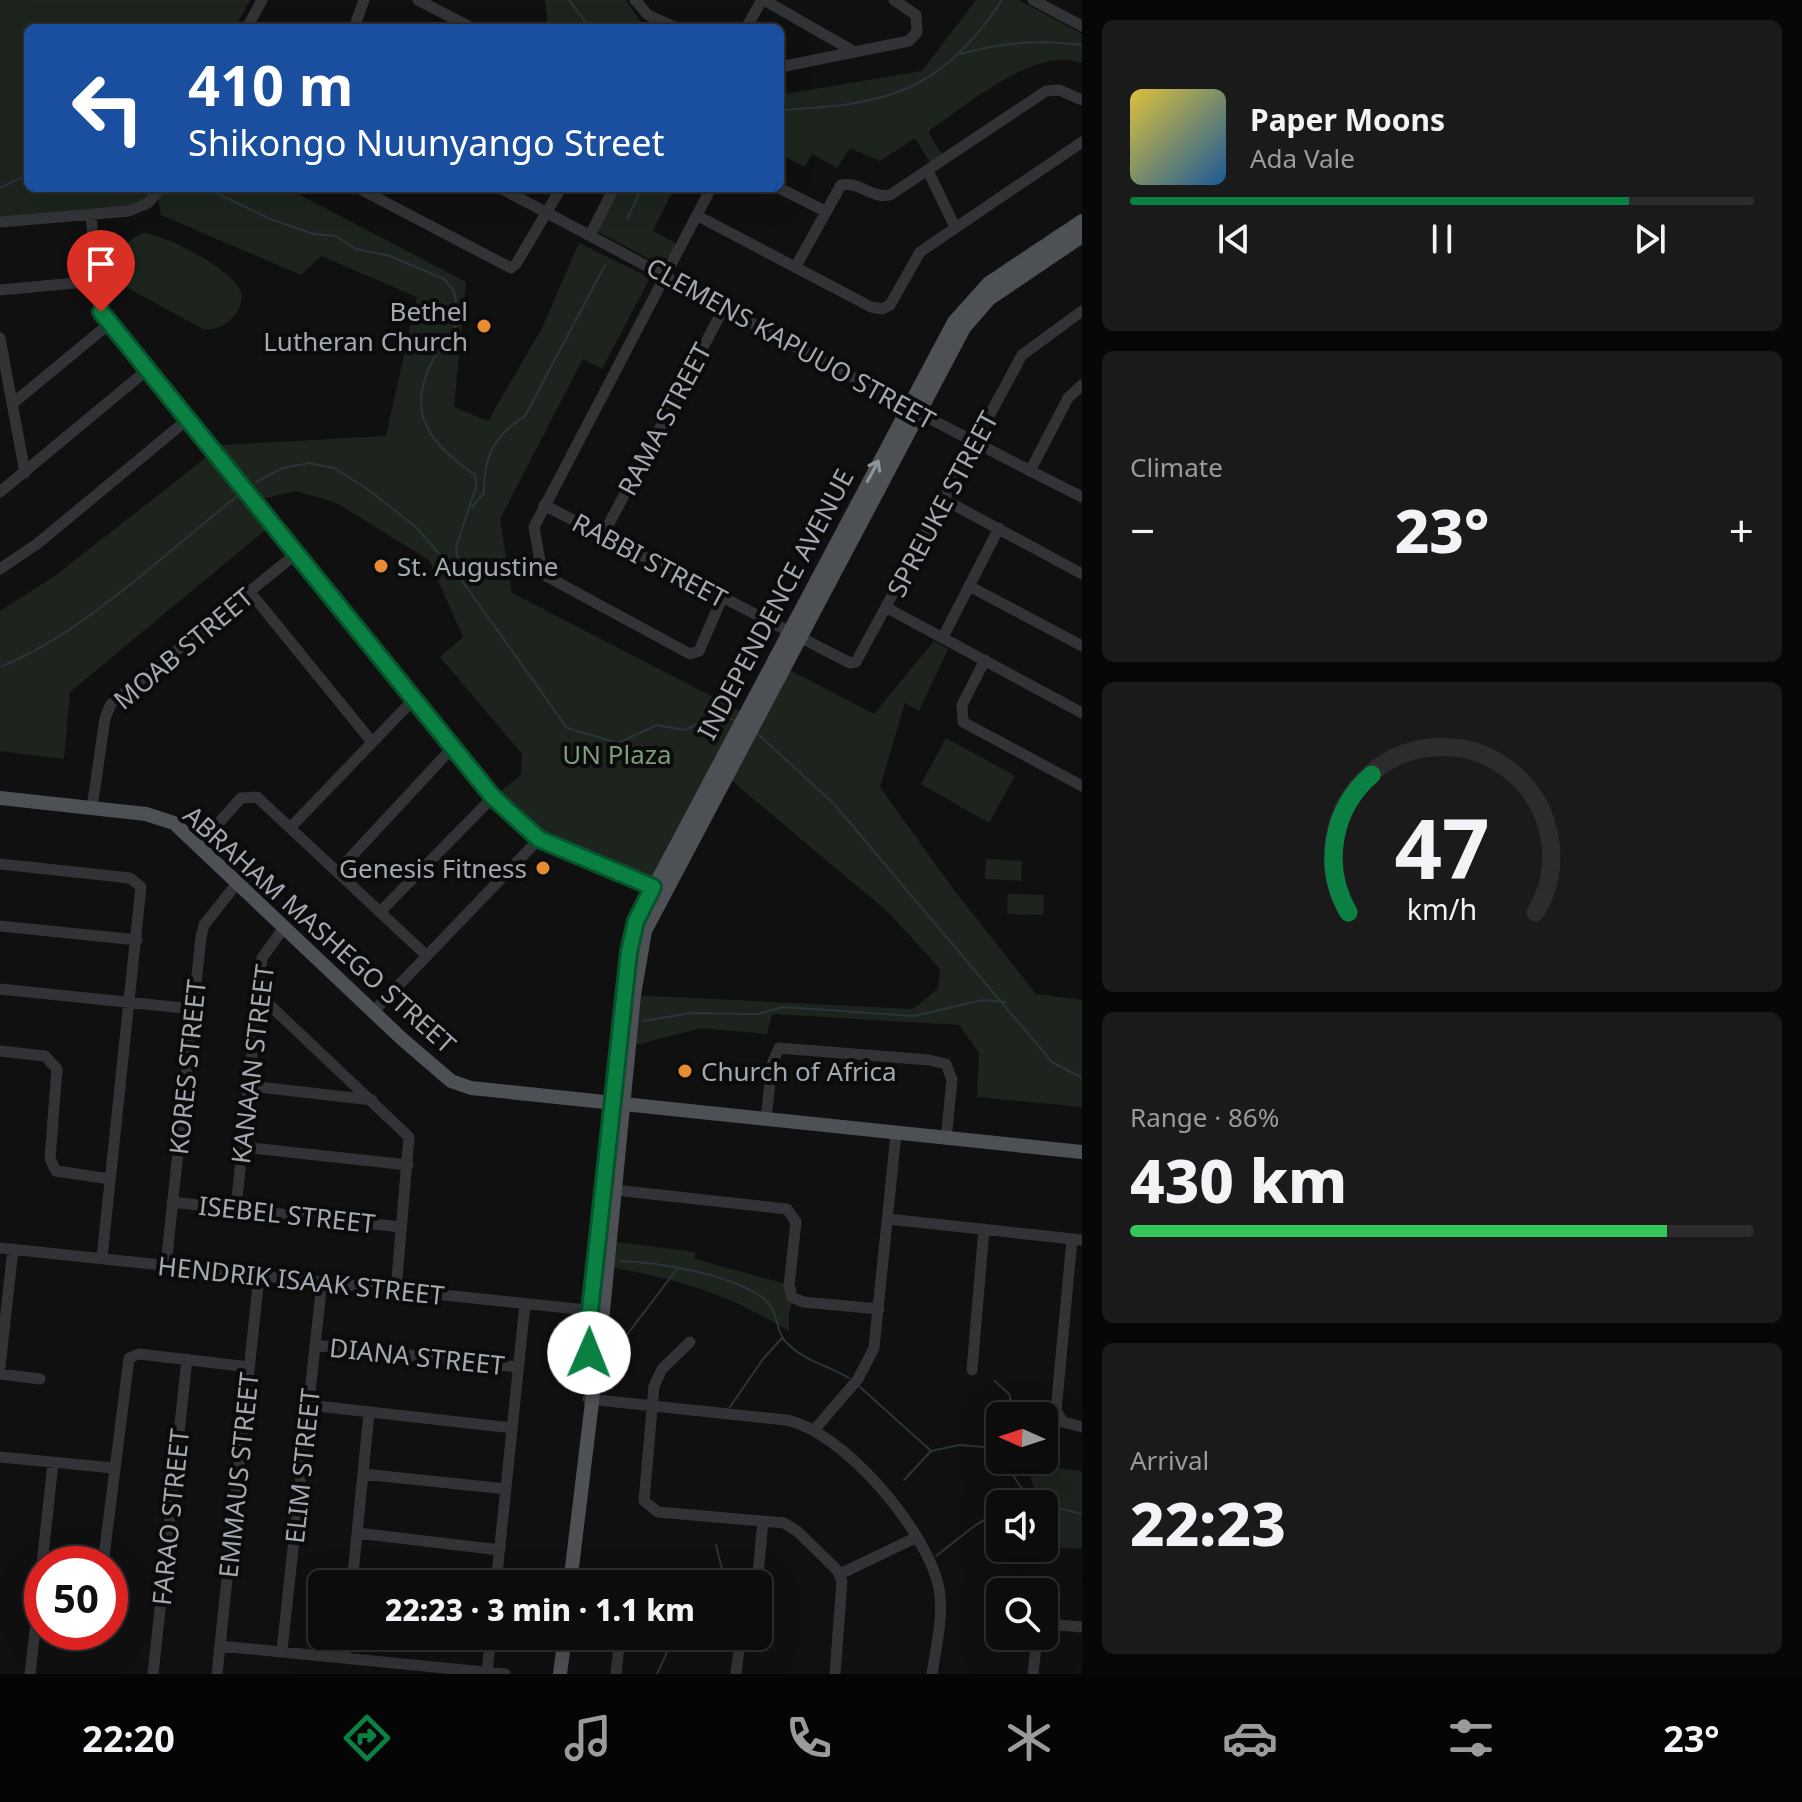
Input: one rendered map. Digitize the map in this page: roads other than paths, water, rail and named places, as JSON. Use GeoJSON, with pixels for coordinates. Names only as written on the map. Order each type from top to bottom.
{"type":"FeatureCollection","features":[{"type":"Feature","properties":{"kind":"main road","name":"INDEPENDENCE AVENUE"},"geometry":{"type":"LineString","coordinates":[[572,1570],[633,930],[659,889],[752,716],[912,411],[954,322],[977,294],[1082,221]]}},
{"type":"Feature","properties":{"kind":"main road","name":"INDEPENDENCE AVENUE"},"geometry":{"type":"LineString","coordinates":[[912,411],[980,307],[1082,236]]}},
{"type":"Feature","properties":{"kind":"main road","name":"ABRAHAM MASHEGO STREET"},"geometry":{"type":"LineString","coordinates":[[0,798],[160,817],[174,823],[373,1012],[451,1081],[471,1088],[1082,1152]]}},
{"type":"Feature","properties":{"kind":"main road","name":"INDEPENDENCE AVENUE"},"geometry":{"type":"LineString","coordinates":[[596,1311],[603,1251],[615,1194],[617,1102]]}},
{"type":"Feature","properties":{"kind":"main road"},"geometry":{"type":"LineString","coordinates":[[560,1674],[563,1650]]}},
{"type":"Feature","properties":{"kind":"street"},"geometry":{"type":"LineString","coordinates":[[249,24],[262,0]]}},
{"type":"Feature","properties":{"kind":"street"},"geometry":{"type":"LineString","coordinates":[[355,24],[364,0]]}},
{"type":"Feature","properties":{"kind":"street"},"geometry":{"type":"LineString","coordinates":[[418,0],[442,5],[467,24]]}},
{"type":"Feature","properties":{"kind":"street"},"geometry":{"type":"LineString","coordinates":[[635,0],[648,15],[668,24]]}},
{"type":"Feature","properties":{"kind":"street"},"geometry":{"type":"LineString","coordinates":[[748,24],[763,0],[853,51]]}},
{"type":"Feature","properties":{"kind":"street"},"geometry":{"type":"LineString","coordinates":[[784,66],[909,41],[919,26],[911,9],[894,0]]}},
{"type":"Feature","properties":{"kind":"street"},"geometry":{"type":"LineString","coordinates":[[1041,1],[1082,26]]}},
{"type":"Feature","properties":{"kind":"street"},"geometry":{"type":"LineString","coordinates":[[648,15],[649,24]]}},
{"type":"Feature","properties":{"kind":"street"},"geometry":{"type":"LineString","coordinates":[[796,266],[841,185],[849,183],[886,197],[1046,91],[1059,90],[1082,100]]}},
{"type":"Feature","properties":{"kind":"street"},"geometry":{"type":"LineString","coordinates":[[698,216],[871,307],[882,309],[894,299],[917,255],[1082,142]]}},
{"type":"Feature","properties":{"kind":"street"},"geometry":{"type":"LineString","coordinates":[[928,171],[955,227]]}},
{"type":"Feature","properties":{"kind":"street"},"geometry":{"type":"LineString","coordinates":[[784,190],[825,211]]}},
{"type":"Feature","properties":{"kind":"street"},"geometry":{"type":"LineString","coordinates":[[0,222],[138,208],[156,192]]}},
{"type":"Feature","properties":{"kind":"street"},"geometry":{"type":"LineString","coordinates":[[366,192],[505,266],[516,264],[559,192]]}},
{"type":"Feature","properties":{"kind":"street","name":"CLEMENS KAPUUO STREET"},"geometry":{"type":"LineString","coordinates":[[508,192],[725,306],[912,411],[1082,497]]}},
{"type":"Feature","properties":{"kind":"street"},"geometry":{"type":"LineString","coordinates":[[590,235],[612,192]]}},
{"type":"Feature","properties":{"kind":"street"},"geometry":{"type":"LineString","coordinates":[[709,192],[534,527],[541,567],[546,576],[690,654],[699,651],[722,598]]}},
{"type":"Feature","properties":{"kind":"street"},"geometry":{"type":"LineString","coordinates":[[91,214],[99,305],[109,324],[493,797],[539,839],[659,889]]}},
{"type":"Feature","properties":{"kind":"street"},"geometry":{"type":"LineString","coordinates":[[0,290],[97,281]]}},
{"type":"Feature","properties":{"kind":"street","name":"RAMA STREET"},"geometry":{"type":"LineString","coordinates":[[604,533],[725,306]]}},
{"type":"Feature","properties":{"kind":"street","name":"SPREUKE STREET"},"geometry":{"type":"LineString","coordinates":[[795,633],[853,663],[860,659],[1025,351],[1082,311]]}},
{"type":"Feature","properties":{"kind":"street"},"geometry":{"type":"LineString","coordinates":[[12,404],[109,324]]}},
{"type":"Feature","properties":{"kind":"street"},"geometry":{"type":"LineString","coordinates":[[0,338],[25,473]]}},
{"type":"Feature","properties":{"kind":"street"},"geometry":{"type":"LineString","coordinates":[[0,492],[147,370]]}},
{"type":"Feature","properties":{"kind":"street"},"geometry":{"type":"LineString","coordinates":[[1030,471],[1068,398],[1082,385]]}},
{"type":"Feature","properties":{"kind":"street"},"geometry":{"type":"LineString","coordinates":[[0,569],[37,544],[188,419]]}},
{"type":"Feature","properties":{"kind":"street"},"geometry":{"type":"LineString","coordinates":[[945,500],[1082,574]]}},
{"type":"Feature","properties":{"kind":"street","name":"RABBI STREET"},"geometry":{"type":"LineString","coordinates":[[544,505],[795,633]]}},
{"type":"Feature","properties":{"kind":"street"},"geometry":{"type":"LineString","coordinates":[[943,637],[999,528]]}},
{"type":"Feature","properties":{"kind":"street","name":"MOAB STREET"},"geometry":{"type":"LineString","coordinates":[[92,808],[105,718],[111,704],[297,553]]}},
{"type":"Feature","properties":{"kind":"street"},"geometry":{"type":"LineString","coordinates":[[969,586],[1082,646]]}},
{"type":"Feature","properties":{"kind":"street"},"geometry":{"type":"LineString","coordinates":[[250,592],[372,742]]}},
{"type":"Feature","properties":{"kind":"street"},"geometry":{"type":"LineString","coordinates":[[887,608],[1082,713]]}},
{"type":"Feature","properties":{"kind":"street"},"geometry":{"type":"LineString","coordinates":[[985,660],[962,705],[963,722],[1082,786]]}},
{"type":"Feature","properties":{"kind":"street"},"geometry":{"type":"LineString","coordinates":[[290,828],[415,698]]}},
{"type":"Feature","properties":{"kind":"street"},"geometry":{"type":"LineString","coordinates":[[337,872],[454,746]]}},
{"type":"Feature","properties":{"kind":"street"},"geometry":{"type":"LineString","coordinates":[[199,845],[246,795],[260,799],[427,956]]}},
{"type":"Feature","properties":{"kind":"street"},"geometry":{"type":"LineString","coordinates":[[380,912],[493,797]]}},
{"type":"Feature","properties":{"kind":"street"},"geometry":{"type":"LineString","coordinates":[[373,1012],[539,839]]}},
{"type":"Feature","properties":{"kind":"street"},"geometry":{"type":"LineString","coordinates":[[0,864],[135,879],[141,893],[102,1258]]}},
{"type":"Feature","properties":{"kind":"street","name":"KORES STREET"},"geometry":{"type":"LineString","coordinates":[[166,1265],[202,930],[238,882]]}},
{"type":"Feature","properties":{"kind":"street"},"geometry":{"type":"LineString","coordinates":[[0,926],[137,940]]}},
{"type":"Feature","properties":{"kind":"street","name":"KANAAN STREET"},"geometry":{"type":"LineString","coordinates":[[236,1208],[263,955],[285,926]]}},
{"type":"Feature","properties":{"kind":"street"},"geometry":{"type":"LineString","coordinates":[[0,989],[193,1009]]}},
{"type":"Feature","properties":{"kind":"street"},"geometry":{"type":"LineString","coordinates":[[258,994],[409,1137],[396,1290]]}},
{"type":"Feature","properties":{"kind":"street"},"geometry":{"type":"LineString","coordinates":[[766,1119],[772,1064],[779,1048],[929,1060],[946,1064],[952,1075],[946,1139]]}},
{"type":"Feature","properties":{"kind":"street"},"geometry":{"type":"LineString","coordinates":[[0,1051],[45,1056],[57,1069],[50,1159],[56,1171],[110,1179]]}},
{"type":"Feature","properties":{"kind":"street"},"geometry":{"type":"LineString","coordinates":[[249,1086],[372,1100]]}},
{"type":"Feature","properties":{"kind":"street"},"geometry":{"type":"LineString","coordinates":[[815,1429],[869,1362],[876,1340],[896,1134]]}},
{"type":"Feature","properties":{"kind":"street"},"geometry":{"type":"LineString","coordinates":[[242,1147],[408,1165]]}},
{"type":"Feature","properties":{"kind":"street"},"geometry":{"type":"LineString","coordinates":[[615,1194],[787,1209],[796,1222],[789,1286],[792,1297],[803,1302],[879,1309]]}},
{"type":"Feature","properties":{"kind":"street","name":"ISEBEL STREET"},"geometry":{"type":"LineString","coordinates":[[172,1202],[401,1227]]}},
{"type":"Feature","properties":{"kind":"street"},"geometry":{"type":"LineString","coordinates":[[888,1219],[1077,1239],[1056,1411],[1063,1422],[1082,1427]]}},
{"type":"Feature","properties":{"kind":"street"},"geometry":{"type":"LineString","coordinates":[[972,1370],[984,1229]]}},
{"type":"Feature","properties":{"kind":"street","name":"HENDRIK ISAAK STREET"},"geometry":{"type":"LineString","coordinates":[[0,1248],[596,1311]]}},
{"type":"Feature","properties":{"kind":"street"},"geometry":{"type":"LineString","coordinates":[[0,1367],[3,1310],[13,1249]]}},
{"type":"Feature","properties":{"kind":"street","name":"EMMAUS STREET"},"geometry":{"type":"LineString","coordinates":[[217,1674],[259,1276]]}},
{"type":"Feature","properties":{"kind":"street","name":"ELIM STREET"},"geometry":{"type":"LineString","coordinates":[[282,1650],[322,1282]]}},
{"type":"Feature","properties":{"kind":"street"},"geometry":{"type":"LineString","coordinates":[[498,1570],[525,1304]]}},
{"type":"Feature","properties":{"kind":"street"},"geometry":{"type":"LineString","coordinates":[[690,1342],[662,1369],[654,1386],[643,1496],[647,1506],[658,1512],[784,1523],[797,1531],[840,1574],[843,1590],[835,1674]]}},
{"type":"Feature","properties":{"kind":"street","name":"DIANA STREET"},"geometry":{"type":"LineString","coordinates":[[315,1345],[518,1367]]}},
{"type":"Feature","properties":{"kind":"street"},"geometry":{"type":"LineString","coordinates":[[105,1546],[129,1358],[139,1354],[249,1367]]}},
{"type":"Feature","properties":{"kind":"street","name":"FARAO STREET"},"geometry":{"type":"LineString","coordinates":[[153,1674],[187,1359]]}},
{"type":"Feature","properties":{"kind":"street"},"geometry":{"type":"LineString","coordinates":[[0,1374],[40,1379]]}},
{"type":"Feature","properties":{"kind":"street"},"geometry":{"type":"LineString","coordinates":[[590,1401],[786,1420],[815,1429],[892,1499],[917,1537],[939,1591],[932,1674]]}},
{"type":"Feature","properties":{"kind":"street"},"geometry":{"type":"LineString","coordinates":[[308,1405],[512,1428]]}},
{"type":"Feature","properties":{"kind":"street"},"geometry":{"type":"LineString","coordinates":[[353,1570],[369,1413]]}},
{"type":"Feature","properties":{"kind":"street"},"geometry":{"type":"LineString","coordinates":[[0,1457],[113,1468]]}},
{"type":"Feature","properties":{"kind":"street"},"geometry":{"type":"LineString","coordinates":[[44,1546],[53,1463]]}},
{"type":"Feature","properties":{"kind":"street"},"geometry":{"type":"LineString","coordinates":[[363,1474],[506,1489]]}},
{"type":"Feature","properties":{"kind":"street"},"geometry":{"type":"LineString","coordinates":[[758,1570],[763,1521]]}},
{"type":"Feature","properties":{"kind":"street"},"geometry":{"type":"LineString","coordinates":[[357,1533],[500,1550]]}},
{"type":"Feature","properties":{"kind":"street"},"geometry":{"type":"LineString","coordinates":[[840,1574],[917,1537]]}},
{"type":"Feature","properties":{"kind":"street"},"geometry":{"type":"LineString","coordinates":[[1058,1625],[1082,1627]]}},
{"type":"Feature","properties":{"kind":"street"},"geometry":{"type":"LineString","coordinates":[[220,1646],[505,1674]]}},
{"type":"Feature","properties":{"kind":"street"},"geometry":{"type":"LineString","coordinates":[[30,1674],[34,1650]]}},
{"type":"Feature","properties":{"kind":"street"},"geometry":{"type":"LineString","coordinates":[[345,1656],[346,1650]]}},
{"type":"Feature","properties":{"kind":"street"},"geometry":{"type":"LineString","coordinates":[[487,1672],[489,1650]]}},
{"type":"Feature","properties":{"kind":"street"},"geometry":{"type":"LineString","coordinates":[[616,1674],[619,1650]]}},
{"type":"Feature","properties":{"kind":"street"},"geometry":{"type":"LineString","coordinates":[[736,1674],[739,1650]]}},
{"type":"Feature","properties":{"kind":"street"},"geometry":{"type":"LineString","coordinates":[[1033,1674],[1036,1650]]}},
{"type":"Feature","properties":{"kind":"waterway"},"geometry":{"type":"LineString","coordinates":[[569,0],[587,24]]}},
{"type":"Feature","properties":{"kind":"waterway"},"geometry":{"type":"LineString","coordinates":[[784,110],[851,104],[908,88],[956,56],[1002,0]]}},
{"type":"Feature","properties":{"kind":"waterway"},"geometry":{"type":"LineString","coordinates":[[961,54],[1021,43],[1082,45]]}},
{"type":"Feature","properties":{"kind":"waterway"},"geometry":{"type":"LineString","coordinates":[[0,188],[24,176]]}},
{"type":"Feature","properties":{"kind":"waterway"},"geometry":{"type":"LineString","coordinates":[[214,192],[270,219],[314,234],[336,236],[356,249],[390,256],[444,279],[454,291],[459,320],[427,372],[421,406],[432,436],[475,475],[476,487],[456,547],[460,576]]}},
{"type":"Feature","properties":{"kind":"waterway"},"geometry":{"type":"LineString","coordinates":[[627,219],[640,192]]}},
{"type":"Feature","properties":{"kind":"waterway"},"geometry":{"type":"LineString","coordinates":[[472,507],[484,493],[486,468],[493,448],[506,431],[525,416],[605,265]]}},
{"type":"Feature","properties":{"kind":"waterway"},"geometry":{"type":"LineString","coordinates":[[256,482],[283,468],[309,463],[334,468],[366,488],[417,528],[460,578],[567,728],[618,743],[657,725],[684,730],[723,714],[735,721]]}},
{"type":"Feature","properties":{"kind":"waterway"},"geometry":{"type":"LineString","coordinates":[[0,667],[63,634],[94,612],[240,494]]}},
{"type":"Feature","properties":{"kind":"waterway"},"geometry":{"type":"LineString","coordinates":[[758,734],[834,804],[1052,1062],[1082,1078]]}},
{"type":"Feature","properties":{"kind":"waterway"},"geometry":{"type":"LineString","coordinates":[[643,1021],[691,1013],[758,1014],[783,1007],[914,1016],[983,1000],[1005,1002]]}},
{"type":"Feature","properties":{"kind":"waterway"},"geometry":{"type":"LineString","coordinates":[[621,1261],[692,1270],[744,1287],[771,1306],[781,1336],[792,1348],[849,1378]]}},
{"type":"Feature","properties":{"kind":"waterway"},"geometry":{"type":"LineString","coordinates":[[610,1357],[677,1269]]}},
{"type":"Feature","properties":{"kind":"waterway"},"geometry":{"type":"LineString","coordinates":[[730,1407],[763,1359],[782,1338]]}},
{"type":"Feature","properties":{"kind":"waterway"},"geometry":{"type":"LineString","coordinates":[[995,1381],[1010,1395],[1010,1402]]}},
{"type":"Feature","properties":{"kind":"waterway"},"geometry":{"type":"LineString","coordinates":[[860,1387],[930,1450]]}},
{"type":"Feature","properties":{"kind":"waterway"},"geometry":{"type":"LineString","coordinates":[[904,1480],[931,1451],[959,1445],[986,1447]]}},
{"type":"Feature","properties":{"kind":"waterway"},"geometry":{"type":"LineString","coordinates":[[1012,1474],[1023,1490]]}},
{"type":"Feature","properties":{"kind":"waterway"},"geometry":{"type":"LineString","coordinates":[[1058,1508],[1082,1514]]}},
{"type":"Feature","properties":{"kind":"waterway"},"geometry":{"type":"LineString","coordinates":[[936,1556],[986,1519]]}},
{"type":"Feature","properties":{"kind":"waterway"},"geometry":{"type":"LineString","coordinates":[[716,1545],[721,1570]]}},
{"type":"Feature","properties":{"kind":"waterway"},"geometry":{"type":"LineString","coordinates":[[657,1674],[668,1650]]}},
{"type":"Feature","properties":{"kind":"place","name":"Bethel Lutheran Church"},"geometry":{"type":"Point","coordinates":[484,326]}},
{"type":"Feature","properties":{"kind":"place","name":"St. Augustine"},"geometry":{"type":"Point","coordinates":[381,566]}},
{"type":"Feature","properties":{"kind":"place","name":"Genesis Fitness"},"geometry":{"type":"Point","coordinates":[543,868]}},
{"type":"Feature","properties":{"kind":"place","name":"Church of Africa"},"geometry":{"type":"Point","coordinates":[685,1071]}},
{"type":"Feature","properties":{"kind":"park label","name":"UN Plaza"},"geometry":{"type":"Point","coordinates":[617,754]}}]}
